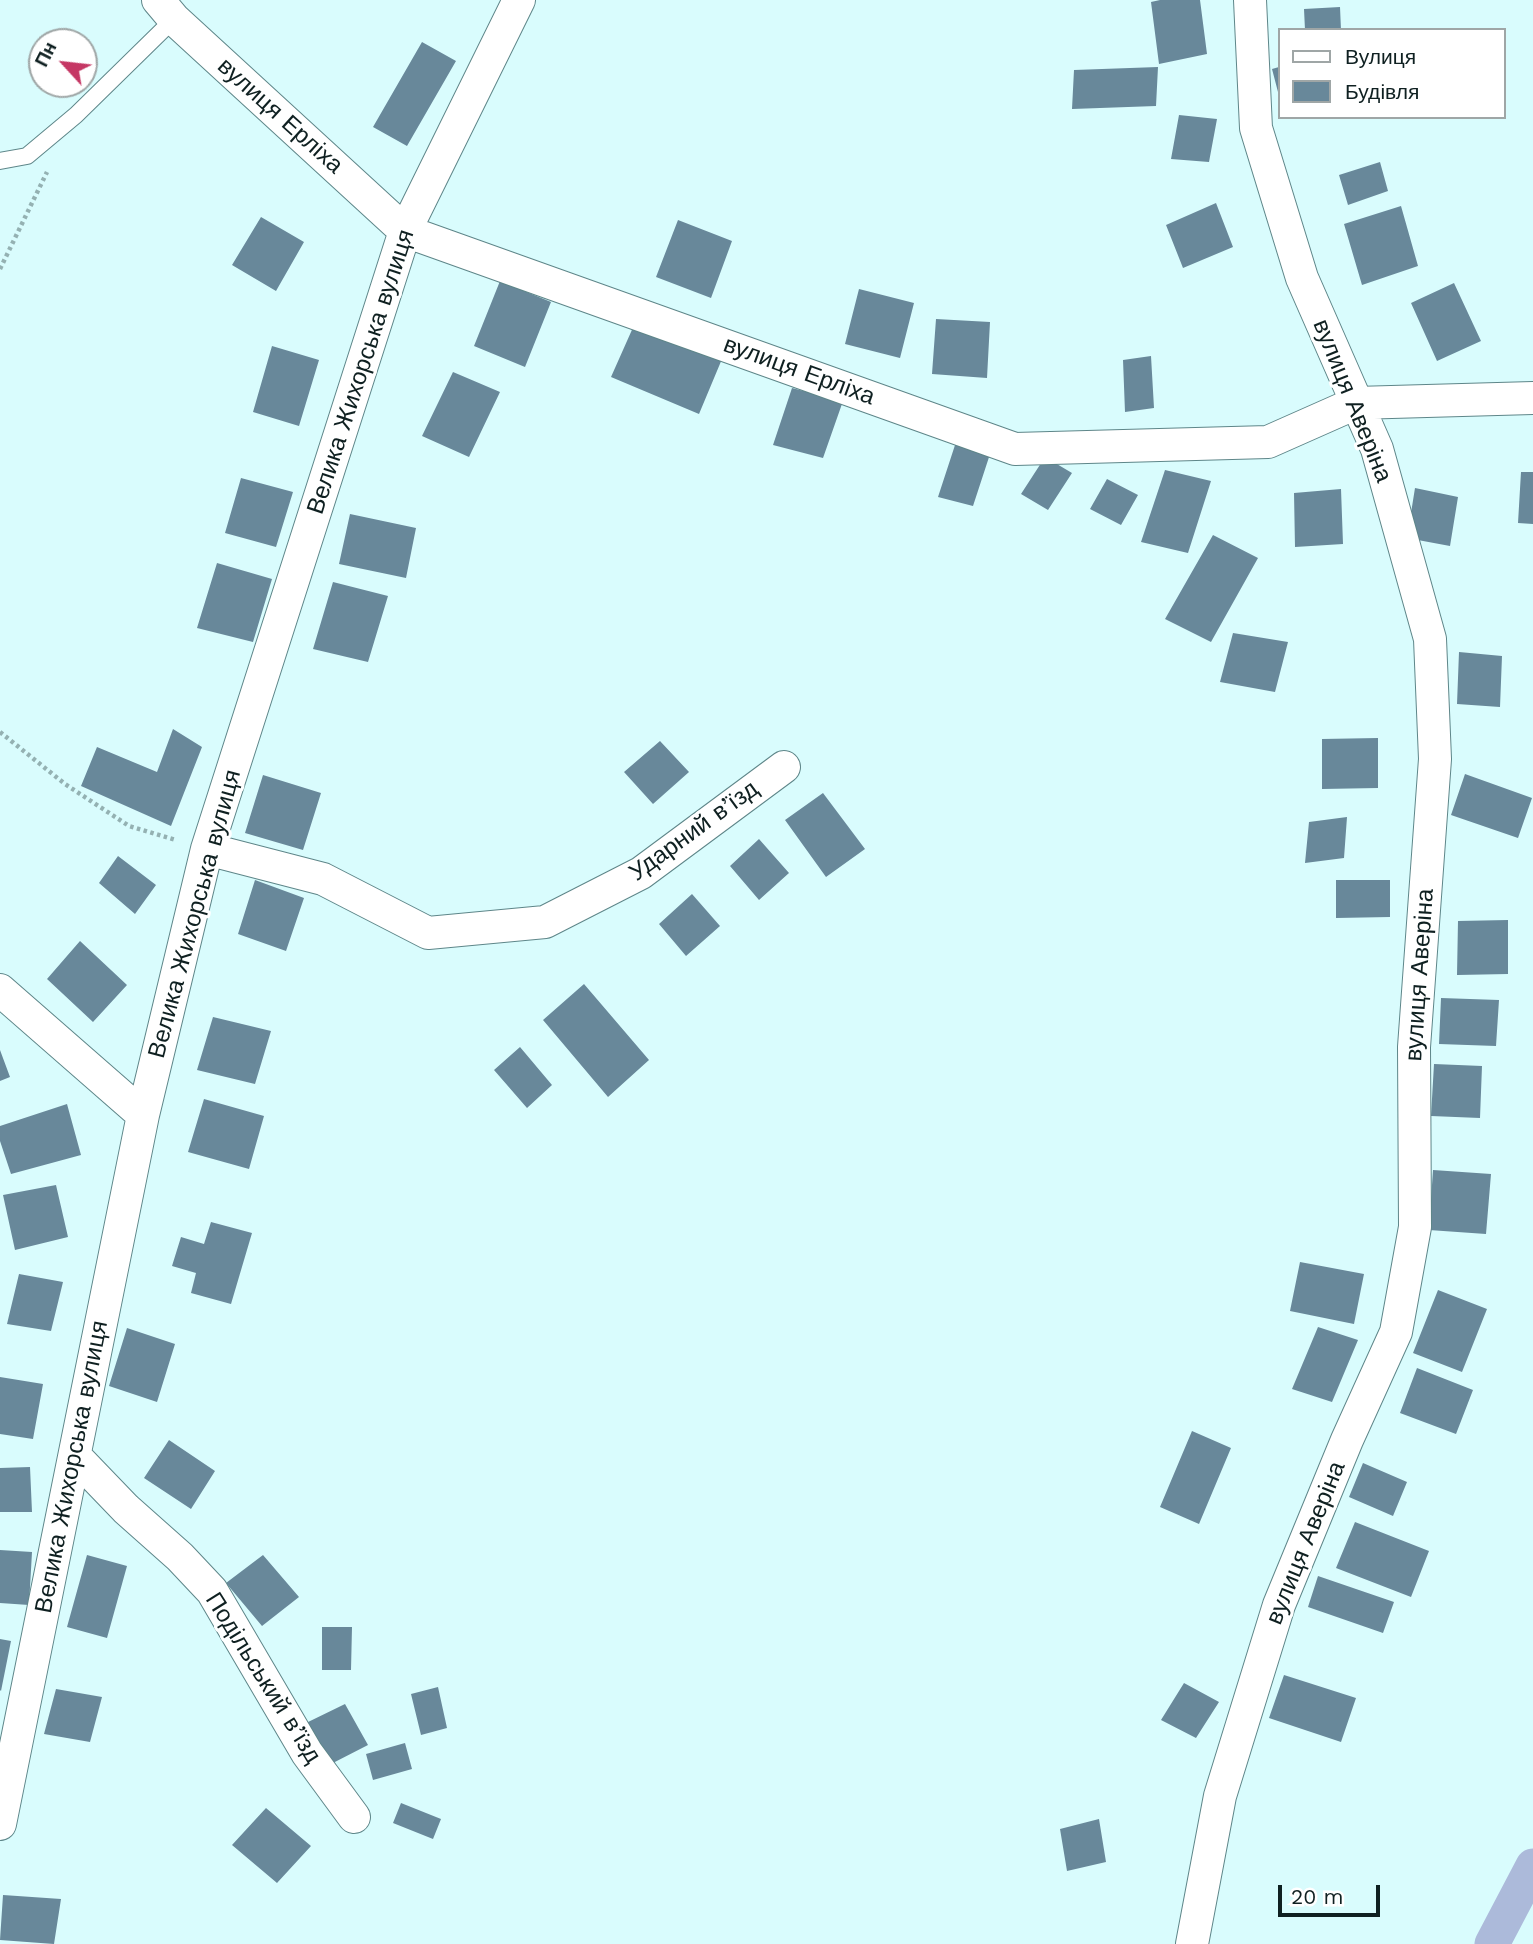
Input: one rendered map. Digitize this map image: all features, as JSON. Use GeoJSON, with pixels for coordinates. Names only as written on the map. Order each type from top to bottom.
{"type":"FeatureCollection","features":[{"type":"Feature","properties":{"kind":"street","name":"Велика Жихорська вулиця"},"geometry":{"type":"LineString","coordinates":[[0,1824],[143,1115],[207,849],[405,231],[519,0]]}},
{"type":"Feature","properties":{"kind":"street","name":"вулиця Аверіна"},"geometry":{"type":"LineString","coordinates":[[1192,1944],[1220,1796],[1279,1605],[1347,1440],[1396,1332],[1415,1227],[1414,1048],[1435,759],[1430,639],[1377,449],[1302,278],[1256,128],[1250,0]]}},
{"type":"Feature","properties":{"kind":"street","name":"вулиця Ерліха"},"geometry":{"type":"LineString","coordinates":[[166,9],[405,231],[1015,449],[1268,442],[1356,403],[1533,398]]}},
{"type":"Feature","properties":{"kind":"street","name":"Ударний в’їзд"},"geometry":{"type":"LineString","coordinates":[[207,849],[323,879],[428,933],[545,922],[641,873],[784,767]]}},
{"type":"Feature","properties":{"kind":"street"},"geometry":{"type":"LineString","coordinates":[[0,990],[143,1115]]}},
{"type":"Feature","properties":{"kind":"street","name":"Подільський в’їзд"},"geometry":{"type":"LineString","coordinates":[[75,1456],[126,1510],[180,1557],[212,1591],[307,1753],[354,1817]]}},
{"type":"Feature","properties":{"kind":"lane"},"geometry":{"type":"LineString","coordinates":[[0,161],[27,156],[75,115],[166,9]]}},
{"type":"Feature","properties":{"kind":"path"},"geometry":{"type":"LineString","coordinates":[[0,269],[52,162]]}},
{"type":"Feature","properties":{"kind":"path"},"geometry":{"type":"LineString","coordinates":[[0,732],[65,784],[129,825],[207,849]]}},
{"type":"Feature","properties":{"kind":"building"},"geometry":{"type":"Polygon","coordinates":[[[1200,0],[1207,54],[1159,64],[1151,2],[1200,0]]]}},
{"type":"Feature","properties":{"kind":"building"},"geometry":{"type":"Polygon","coordinates":[[[1340,7],[1341,28],[1305,28],[1304,9],[1340,7]]]}},
{"type":"Feature","properties":{"kind":"building"},"geometry":{"type":"Polygon","coordinates":[[[422,42],[456,61],[407,146],[373,127],[422,42]]]}},
{"type":"Feature","properties":{"kind":"building"},"geometry":{"type":"Polygon","coordinates":[[[1158,67],[1156,106],[1072,109],[1074,70],[1158,67]]]}},
{"type":"Feature","properties":{"kind":"building"},"geometry":{"type":"Polygon","coordinates":[[[1278,67],[1278,92],[1272,69],[1278,67]]]}},
{"type":"Feature","properties":{"kind":"building"},"geometry":{"type":"Polygon","coordinates":[[[1179,115],[1217,119],[1209,162],[1171,159],[1179,115]]]}},
{"type":"Feature","properties":{"kind":"building"},"geometry":{"type":"Polygon","coordinates":[[[1380,162],[1388,191],[1348,205],[1339,175],[1380,162]]]}},
{"type":"Feature","properties":{"kind":"building"},"geometry":{"type":"Polygon","coordinates":[[[1216,203],[1233,247],[1183,268],[1166,225],[1216,203]]]}},
{"type":"Feature","properties":{"kind":"building"},"geometry":{"type":"Polygon","coordinates":[[[1401,206],[1418,266],[1362,285],[1344,224],[1401,206]]]}},
{"type":"Feature","properties":{"kind":"building"},"geometry":{"type":"Polygon","coordinates":[[[261,217],[304,242],[276,291],[232,265],[261,217]]]}},
{"type":"Feature","properties":{"kind":"building"},"geometry":{"type":"Polygon","coordinates":[[[678,220],[732,241],[711,298],[656,277],[678,220]]]}},
{"type":"Feature","properties":{"kind":"building"},"geometry":{"type":"Polygon","coordinates":[[[500,281],[551,302],[525,367],[474,346],[500,281]]]}},
{"type":"Feature","properties":{"kind":"building"},"geometry":{"type":"Polygon","coordinates":[[[1454,283],[1481,341],[1437,361],[1411,303],[1454,283]]]}},
{"type":"Feature","properties":{"kind":"building"},"geometry":{"type":"Polygon","coordinates":[[[859,289],[914,303],[900,358],[845,344],[859,289]]]}},
{"type":"Feature","properties":{"kind":"building"},"geometry":{"type":"Polygon","coordinates":[[[936,319],[990,322],[987,378],[932,374],[936,319]]]}},
{"type":"Feature","properties":{"kind":"building"},"geometry":{"type":"Polygon","coordinates":[[[635,323],[722,359],[699,414],[611,377],[635,323]]]}},
{"type":"Feature","properties":{"kind":"building"},"geometry":{"type":"Polygon","coordinates":[[[272,346],[319,360],[299,426],[253,412],[272,346]]]}},
{"type":"Feature","properties":{"kind":"building"},"geometry":{"type":"Polygon","coordinates":[[[1151,356],[1154,408],[1125,412],[1123,360],[1151,356]]]}},
{"type":"Feature","properties":{"kind":"building"},"geometry":{"type":"Polygon","coordinates":[[[453,372],[500,392],[469,457],[422,436],[453,372]]]}},
{"type":"Feature","properties":{"kind":"building"},"geometry":{"type":"Polygon","coordinates":[[[792,388],[843,401],[823,458],[773,445],[792,388]]]}},
{"type":"Feature","properties":{"kind":"building"},"geometry":{"type":"Polygon","coordinates":[[[956,442],[991,451],[973,506],[938,497],[956,442]]]}},
{"type":"Feature","properties":{"kind":"building"},"geometry":{"type":"Polygon","coordinates":[[[1045,457],[1072,473],[1048,510],[1021,494],[1045,457]]]}},
{"type":"Feature","properties":{"kind":"building"},"geometry":{"type":"Polygon","coordinates":[[[1165,470],[1211,481],[1188,553],[1141,542],[1165,470]]]}},
{"type":"Feature","properties":{"kind":"building"},"geometry":{"type":"Polygon","coordinates":[[[1521,472],[1533,472],[1533,524],[1518,523],[1521,472]]]}},
{"type":"Feature","properties":{"kind":"building"},"geometry":{"type":"Polygon","coordinates":[[[241,478],[293,492],[276,547],[225,533],[241,478]]]}},
{"type":"Feature","properties":{"kind":"building"},"geometry":{"type":"Polygon","coordinates":[[[1107,479],[1138,495],[1121,525],[1090,509],[1107,479]]]}},
{"type":"Feature","properties":{"kind":"building"},"geometry":{"type":"Polygon","coordinates":[[[1415,488],[1458,497],[1450,546],[1407,538],[1415,488]]]}},
{"type":"Feature","properties":{"kind":"building"},"geometry":{"type":"Polygon","coordinates":[[[1341,489],[1343,544],[1295,547],[1294,493],[1341,489]]]}},
{"type":"Feature","properties":{"kind":"building"},"geometry":{"type":"Polygon","coordinates":[[[350,514],[416,528],[406,578],[339,564],[350,514]]]}},
{"type":"Feature","properties":{"kind":"building"},"geometry":{"type":"Polygon","coordinates":[[[1213,535],[1258,558],[1211,642],[1165,619],[1213,535]]]}},
{"type":"Feature","properties":{"kind":"building"},"geometry":{"type":"Polygon","coordinates":[[[217,563],[272,579],[253,642],[197,628],[217,563]]]}},
{"type":"Feature","properties":{"kind":"building"},"geometry":{"type":"Polygon","coordinates":[[[333,582],[388,596],[368,662],[313,649],[333,582]]]}},
{"type":"Feature","properties":{"kind":"building"},"geometry":{"type":"Polygon","coordinates":[[[1233,633],[1288,642],[1275,692],[1220,682],[1233,633]]]}},
{"type":"Feature","properties":{"kind":"building"},"geometry":{"type":"Polygon","coordinates":[[[1459,652],[1502,656],[1500,707],[1457,704],[1459,652]]]}},
{"type":"Feature","properties":{"kind":"building"},"geometry":{"type":"Polygon","coordinates":[[[173,729],[202,747],[171,826],[81,786],[97,747],[157,772],[173,729]]]}},
{"type":"Feature","properties":{"kind":"building"},"geometry":{"type":"Polygon","coordinates":[[[1378,738],[1378,788],[1322,789],[1322,739],[1378,738]]]}},
{"type":"Feature","properties":{"kind":"building"},"geometry":{"type":"Polygon","coordinates":[[[660,741],[689,772],[653,804],[624,772],[660,741]]]}},
{"type":"Feature","properties":{"kind":"building"},"geometry":{"type":"Polygon","coordinates":[[[1465,774],[1532,798],[1518,838],[1451,815],[1465,774]]]}},
{"type":"Feature","properties":{"kind":"building"},"geometry":{"type":"Polygon","coordinates":[[[263,775],[321,793],[303,850],[245,833],[263,775]]]}},
{"type":"Feature","properties":{"kind":"building"},"geometry":{"type":"Polygon","coordinates":[[[823,793],[865,849],[826,877],[785,820],[823,793]]]}},
{"type":"Feature","properties":{"kind":"building"},"geometry":{"type":"Polygon","coordinates":[[[1347,817],[1344,858],[1305,863],[1309,822],[1347,817]]]}},
{"type":"Feature","properties":{"kind":"building"},"geometry":{"type":"Polygon","coordinates":[[[759,839],[789,873],[759,900],[730,866],[759,839]]]}},
{"type":"Feature","properties":{"kind":"building"},"geometry":{"type":"Polygon","coordinates":[[[118,856],[156,885],[135,914],[99,883],[118,856]]]}},
{"type":"Feature","properties":{"kind":"building"},"geometry":{"type":"Polygon","coordinates":[[[255,880],[304,898],[286,951],[238,934],[255,880]]]}},
{"type":"Feature","properties":{"kind":"building"},"geometry":{"type":"Polygon","coordinates":[[[1336,880],[1390,880],[1390,917],[1336,918],[1336,880]]]}},
{"type":"Feature","properties":{"kind":"building"},"geometry":{"type":"Polygon","coordinates":[[[692,894],[720,926],[686,956],[659,924],[692,894]]]}},
{"type":"Feature","properties":{"kind":"building"},"geometry":{"type":"Polygon","coordinates":[[[1508,920],[1508,974],[1457,975],[1458,921],[1508,920]]]}},
{"type":"Feature","properties":{"kind":"building"},"geometry":{"type":"Polygon","coordinates":[[[80,941],[127,985],[93,1022],[47,979],[80,941]]]}},
{"type":"Feature","properties":{"kind":"building"},"geometry":{"type":"Polygon","coordinates":[[[584,984],[649,1060],[608,1097],[543,1020],[584,984]]]}},
{"type":"Feature","properties":{"kind":"building"},"geometry":{"type":"Polygon","coordinates":[[[1441,998],[1499,1000],[1496,1046],[1439,1044],[1441,998]]]}},
{"type":"Feature","properties":{"kind":"building"},"geometry":{"type":"Polygon","coordinates":[[[213,1017],[271,1031],[255,1084],[197,1070],[213,1017]]]}},
{"type":"Feature","properties":{"kind":"building"},"geometry":{"type":"Polygon","coordinates":[[[520,1047],[552,1085],[527,1108],[494,1070],[520,1047]]]}},
{"type":"Feature","properties":{"kind":"building"},"geometry":{"type":"Polygon","coordinates":[[[0,1050],[10,1077],[0,1081],[0,1050]]]}},
{"type":"Feature","properties":{"kind":"building"},"geometry":{"type":"Polygon","coordinates":[[[1434,1064],[1482,1066],[1480,1118],[1431,1116],[1434,1064]]]}},
{"type":"Feature","properties":{"kind":"building"},"geometry":{"type":"Polygon","coordinates":[[[204,1099],[264,1116],[249,1169],[188,1152],[204,1099]]]}},
{"type":"Feature","properties":{"kind":"building"},"geometry":{"type":"Polygon","coordinates":[[[67,1104],[81,1155],[11,1174],[0,1141],[0,1126],[67,1104]]]}},
{"type":"Feature","properties":{"kind":"building"},"geometry":{"type":"Polygon","coordinates":[[[1433,1170],[1491,1174],[1486,1234],[1429,1230],[1433,1170]]]}},
{"type":"Feature","properties":{"kind":"building"},"geometry":{"type":"Polygon","coordinates":[[[56,1185],[68,1237],[15,1250],[3,1195],[56,1185]]]}},
{"type":"Feature","properties":{"kind":"building"},"geometry":{"type":"Polygon","coordinates":[[[211,1222],[252,1233],[231,1304],[191,1293],[196,1273],[172,1266],[181,1237],[204,1244],[211,1222]]]}},
{"type":"Feature","properties":{"kind":"building"},"geometry":{"type":"Polygon","coordinates":[[[1300,1262],[1364,1274],[1354,1324],[1290,1311],[1300,1262]]]}},
{"type":"Feature","properties":{"kind":"building"},"geometry":{"type":"Polygon","coordinates":[[[19,1274],[63,1282],[51,1331],[7,1324],[19,1274]]]}},
{"type":"Feature","properties":{"kind":"building"},"geometry":{"type":"Polygon","coordinates":[[[1438,1290],[1487,1309],[1462,1372],[1413,1353],[1438,1290]]]}},
{"type":"Feature","properties":{"kind":"building"},"geometry":{"type":"Polygon","coordinates":[[[1318,1327],[1358,1340],[1332,1402],[1292,1389],[1318,1327]]]}},
{"type":"Feature","properties":{"kind":"building"},"geometry":{"type":"Polygon","coordinates":[[[127,1328],[175,1344],[157,1402],[109,1386],[127,1328]]]}},
{"type":"Feature","properties":{"kind":"building"},"geometry":{"type":"Polygon","coordinates":[[[1417,1368],[1473,1390],[1456,1434],[1400,1413],[1417,1368]]]}},
{"type":"Feature","properties":{"kind":"building"},"geometry":{"type":"Polygon","coordinates":[[[0,1377],[43,1384],[33,1439],[0,1434],[0,1377]]]}},
{"type":"Feature","properties":{"kind":"building"},"geometry":{"type":"Polygon","coordinates":[[[1192,1431],[1231,1448],[1199,1524],[1160,1507],[1192,1431]]]}},
{"type":"Feature","properties":{"kind":"building"},"geometry":{"type":"Polygon","coordinates":[[[169,1440],[215,1471],[191,1509],[144,1478],[169,1440]]]}},
{"type":"Feature","properties":{"kind":"building"},"geometry":{"type":"Polygon","coordinates":[[[1363,1463],[1407,1482],[1393,1516],[1349,1497],[1363,1463]]]}},
{"type":"Feature","properties":{"kind":"building"},"geometry":{"type":"Polygon","coordinates":[[[30,1467],[32,1512],[0,1512],[0,1468],[30,1467]]]}},
{"type":"Feature","properties":{"kind":"building"},"geometry":{"type":"Polygon","coordinates":[[[1355,1522],[1429,1551],[1411,1597],[1336,1568],[1355,1522]]]}},
{"type":"Feature","properties":{"kind":"building"},"geometry":{"type":"Polygon","coordinates":[[[0,1550],[32,1552],[29,1605],[0,1603],[0,1550]]]}},
{"type":"Feature","properties":{"kind":"building"},"geometry":{"type":"Polygon","coordinates":[[[87,1555],[127,1566],[107,1638],[67,1627],[87,1555]]]}},
{"type":"Feature","properties":{"kind":"building"},"geometry":{"type":"Polygon","coordinates":[[[263,1555],[299,1597],[262,1626],[226,1583],[263,1555]]]}},
{"type":"Feature","properties":{"kind":"building"},"geometry":{"type":"Polygon","coordinates":[[[1318,1576],[1394,1602],[1383,1633],[1308,1607],[1318,1576]]]}},
{"type":"Feature","properties":{"kind":"building"},"geometry":{"type":"Polygon","coordinates":[[[322,1627],[352,1627],[351,1670],[322,1670],[322,1627]]]}},
{"type":"Feature","properties":{"kind":"building"},"geometry":{"type":"Polygon","coordinates":[[[0,1639],[11,1641],[1,1691],[0,1690],[0,1639]]]}},
{"type":"Feature","properties":{"kind":"building"},"geometry":{"type":"Polygon","coordinates":[[[1284,1675],[1356,1698],[1341,1742],[1269,1718],[1284,1675]]]}},
{"type":"Feature","properties":{"kind":"building"},"geometry":{"type":"Polygon","coordinates":[[[1184,1683],[1219,1702],[1196,1738],[1161,1720],[1184,1683]]]}},
{"type":"Feature","properties":{"kind":"building"},"geometry":{"type":"Polygon","coordinates":[[[438,1687],[447,1728],[421,1735],[411,1694],[438,1687]]]}},
{"type":"Feature","properties":{"kind":"building"},"geometry":{"type":"Polygon","coordinates":[[[56,1689],[102,1697],[90,1742],[44,1734],[56,1689]]]}},
{"type":"Feature","properties":{"kind":"building"},"geometry":{"type":"Polygon","coordinates":[[[345,1704],[368,1745],[329,1765],[306,1723],[345,1704]]]}},
{"type":"Feature","properties":{"kind":"building"},"geometry":{"type":"Polygon","coordinates":[[[405,1743],[412,1769],[373,1780],[366,1754],[405,1743]]]}},
{"type":"Feature","properties":{"kind":"building"},"geometry":{"type":"Polygon","coordinates":[[[401,1803],[441,1819],[433,1839],[393,1823],[401,1803]]]}},
{"type":"Feature","properties":{"kind":"building"},"geometry":{"type":"Polygon","coordinates":[[[266,1808],[311,1846],[277,1883],[232,1845],[266,1808]]]}},
{"type":"Feature","properties":{"kind":"building"},"geometry":{"type":"Polygon","coordinates":[[[1099,1819],[1106,1862],[1067,1871],[1060,1829],[1099,1819]]]}},
{"type":"Feature","properties":{"kind":"building"},"geometry":{"type":"Polygon","coordinates":[[[3,1895],[61,1899],[54,1944],[0,1940],[3,1895]]]}},
{"type":"Feature","properties":{"kind":"waterway"},"geometry":{"type":"LineString","coordinates":[[1492,1944],[1533,1866]]}}]}
